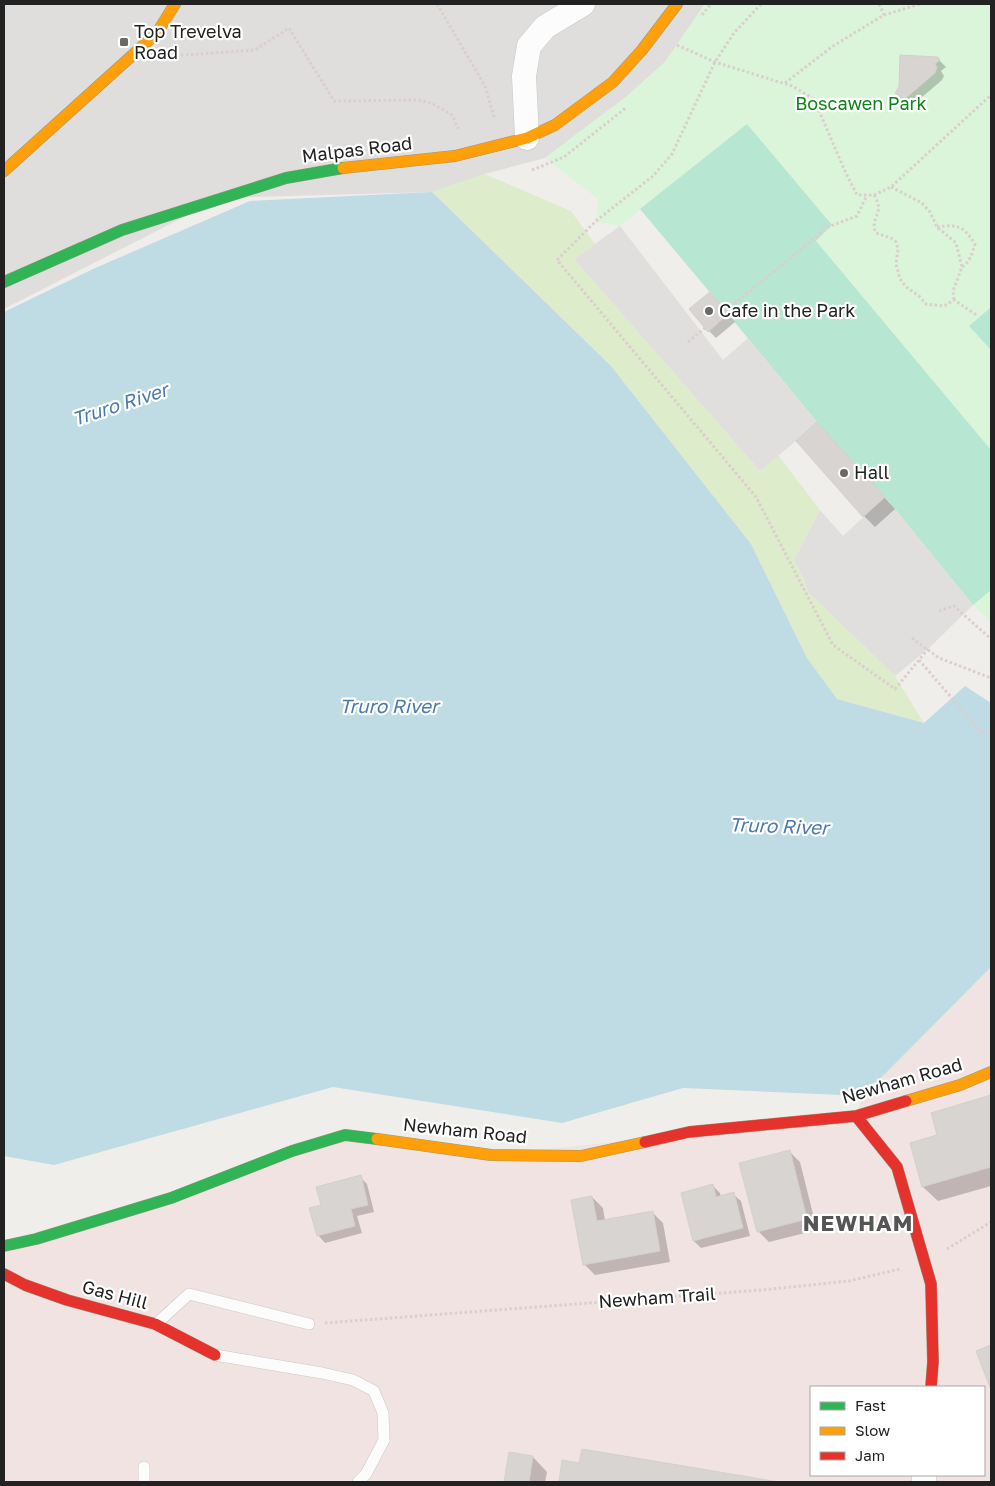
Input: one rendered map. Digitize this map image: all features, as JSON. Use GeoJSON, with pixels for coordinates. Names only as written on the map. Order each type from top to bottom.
{"type":"FeatureCollection","features":[{"type":"Feature","properties":{"kind":"street"},"geometry":{"type":"LineString","coordinates":[[4,171],[148,42],[157,33],[175,4]]}},
{"type":"Feature","properties":{"kind":"street"},"geometry":{"type":"LineString","coordinates":[[527,138],[524,76],[529,46],[545,27],[583,4]]}},
{"type":"Feature","properties":{"kind":"street","name":"Malpas Road"},"geometry":{"type":"LineString","coordinates":[[4,282],[122,230],[286,178],[354,166],[447,157],[527,138],[555,125],[613,82],[642,50],[678,4]]}},
{"type":"Feature","properties":{"kind":"street","name":"Newham Road"},"geometry":{"type":"LineString","coordinates":[[4,1246],[36,1239],[171,1198],[292,1151],[345,1135],[491,1155],[581,1156],[689,1132],[856,1116],[960,1086],[991,1072]]}},
{"type":"Feature","properties":{"kind":"street"},"geometry":{"type":"LineString","coordinates":[[856,1116],[897,1167],[931,1284],[931,1386]]}},
{"type":"Feature","properties":{"kind":"street","name":"Gas Hill"},"geometry":{"type":"LineString","coordinates":[[4,1274],[25,1285],[66,1300],[155,1324],[215,1355]]}},
{"type":"Feature","properties":{"kind":"lane"},"geometry":{"type":"LineString","coordinates":[[155,1324],[188,1294],[309,1324]]}},
{"type":"Feature","properties":{"kind":"lane"},"geometry":{"type":"LineString","coordinates":[[215,1355],[296,1368],[353,1380],[374,1391],[383,1413],[384,1440],[366,1474],[358,1482]]}},
{"type":"Feature","properties":{"kind":"lane"},"geometry":{"type":"LineString","coordinates":[[144,1467],[144,1482]]}},
{"type":"Feature","properties":{"kind":"path"},"geometry":{"type":"LineString","coordinates":[[437,4],[485,86],[502,145]]}},
{"type":"Feature","properties":{"kind":"path"},"geometry":{"type":"LineString","coordinates":[[760,4],[734,33],[714,62],[672,154],[653,176],[602,216],[556,260],[756,497],[834,645],[895,689],[928,649]]}},
{"type":"Feature","properties":{"kind":"path"},"geometry":{"type":"LineString","coordinates":[[879,4],[884,15]]}},
{"type":"Feature","properties":{"kind":"path"},"geometry":{"type":"LineString","coordinates":[[784,83],[833,46],[884,15],[920,4]]}},
{"type":"Feature","properties":{"kind":"path"},"geometry":{"type":"LineString","coordinates":[[148,42],[166,56],[255,50],[289,28],[334,101],[418,100],[433,104],[452,115],[470,153]]}},
{"type":"Feature","properties":{"kind":"path"},"geometry":{"type":"LineString","coordinates":[[677,44],[714,62],[784,83],[814,98],[857,195],[874,195],[891,187],[991,95]]}},
{"type":"Feature","properties":{"kind":"path"},"geometry":{"type":"LineString","coordinates":[[891,187],[922,202],[930,212],[937,228],[956,243],[962,267]]}},
{"type":"Feature","properties":{"kind":"path"},"geometry":{"type":"LineString","coordinates":[[688,342],[828,227],[857,216],[867,195]]}},
{"type":"Feature","properties":{"kind":"path"},"geometry":{"type":"LineString","coordinates":[[874,195],[879,202],[874,227],[876,233],[896,242],[898,249],[896,264],[900,279],[906,287],[919,296],[926,304],[944,306],[954,300]]}},
{"type":"Feature","properties":{"kind":"path"},"geometry":{"type":"LineString","coordinates":[[937,228],[951,225],[961,226],[975,244],[973,253],[962,267],[953,291],[954,300],[978,316]]}},
{"type":"Feature","properties":{"kind":"path"},"geometry":{"type":"LineString","coordinates":[[939,611],[954,606],[991,639]]}},
{"type":"Feature","properties":{"kind":"path"},"geometry":{"type":"LineString","coordinates":[[912,638],[939,658],[991,678]]}},
{"type":"Feature","properties":{"kind":"path"},"geometry":{"type":"LineString","coordinates":[[919,660],[980,732],[991,732]]}},
{"type":"Feature","properties":{"kind":"path","name":"Newham Trail"},"geometry":{"type":"LineString","coordinates":[[309,1324],[761,1290],[849,1281],[924,1263],[991,1222]]}},
{"type":"Feature","properties":{"kind":"shaded area"},"geometry":{"type":"Polygon","coordinates":[[[4,4],[705,4],[665,62],[626,97],[545,158],[485,174],[432,192],[221,198],[4,309],[4,4]]]}},
{"type":"Feature","properties":{"kind":"shaded area"},"geometry":{"type":"Polygon","coordinates":[[[620,226],[723,360],[748,338],[817,422],[760,471],[574,259],[620,226]]]}},
{"type":"Feature","properties":{"kind":"shaded area"},"geometry":{"type":"Polygon","coordinates":[[[885,497],[973,605],[928,649],[895,676],[808,592],[794,560],[820,510],[843,536],[885,497]]]}},
{"type":"Feature","properties":{"kind":"shaded area"},"geometry":{"type":"Polygon","coordinates":[[[991,967],[991,1482],[4,1482],[4,1246],[345,1135],[491,1155],[855,1116],[863,1096],[991,967]]]}},
{"type":"Feature","properties":{"kind":"green space","name":"Boscawen Park"},"geometry":{"type":"Polygon","coordinates":[[[705,4],[991,4],[991,450],[816,241],[832,225],[747,124],[620,226],[596,221],[598,199],[545,158],[626,97],[665,62],[705,4]]]}},
{"type":"Feature","properties":{"kind":"green space"},"geometry":{"type":"Polygon","coordinates":[[[747,124],[832,225],[816,241],[991,450],[991,590],[973,605],[885,497],[817,422],[640,209],[747,124]]]}},
{"type":"Feature","properties":{"kind":"green space"},"geometry":{"type":"Polygon","coordinates":[[[485,174],[571,211],[595,244],[574,259],[760,471],[778,455],[820,510],[794,560],[808,592],[895,676],[924,723],[837,699],[807,658],[751,544],[611,366],[432,192],[485,174]]]}},
{"type":"Feature","properties":{"kind":"green space"},"geometry":{"type":"Polygon","coordinates":[[[991,309],[991,350],[969,326],[991,309]]]}},
{"type":"Feature","properties":{"kind":"green space"},"geometry":{"type":"Polygon","coordinates":[[[991,590],[991,622],[973,605],[991,590]]]}},
{"type":"Feature","properties":{"kind":"water","name":"Truro River"},"geometry":{"type":"Polygon","coordinates":[[[432,192],[611,366],[751,544],[807,658],[837,699],[924,723],[965,686],[991,703],[991,967],[863,1096],[683,1088],[562,1123],[333,1087],[54,1165],[4,1156],[4,312],[93,269],[250,201],[432,192]]]}},
{"type":"Feature","properties":{"kind":"building"},"geometry":{"type":"Polygon","coordinates":[[[900,55],[938,57],[940,60],[935,64],[937,67],[935,73],[906,98],[900,97],[895,93],[899,87],[900,55]]]}},
{"type":"Feature","properties":{"kind":"building","name":"Cafe in the Park"},"geometry":{"type":"Polygon","coordinates":[[[710,292],[728,314],[708,332],[689,309],[710,292]]]}},
{"type":"Feature","properties":{"kind":"building","name":"Hall"},"geometry":{"type":"Polygon","coordinates":[[[817,422],[885,497],[863,517],[796,441],[817,422]]]}},
{"type":"Feature","properties":{"kind":"building"},"geometry":{"type":"Polygon","coordinates":[[[991,1095],[991,1167],[922,1187],[910,1143],[937,1135],[931,1113],[991,1095]]]}},
{"type":"Feature","properties":{"kind":"building"},"geometry":{"type":"Polygon","coordinates":[[[790,1150],[807,1219],[757,1232],[739,1163],[790,1150]]]}},
{"type":"Feature","properties":{"kind":"building"},"geometry":{"type":"Polygon","coordinates":[[[361,1175],[368,1205],[351,1209],[355,1226],[317,1236],[309,1208],[321,1205],[316,1187],[361,1175]]]}},
{"type":"Feature","properties":{"kind":"building"},"geometry":{"type":"Polygon","coordinates":[[[713,1184],[716,1197],[734,1192],[743,1228],[693,1241],[681,1193],[713,1184]]]}},
{"type":"Feature","properties":{"kind":"building"},"geometry":{"type":"Polygon","coordinates":[[[592,1196],[597,1221],[653,1211],[660,1251],[583,1265],[571,1200],[592,1196]]]}},
{"type":"Feature","properties":{"kind":"building"},"geometry":{"type":"Polygon","coordinates":[[[991,1345],[991,1390],[976,1351],[991,1345]]]}},
{"type":"Feature","properties":{"kind":"building"},"geometry":{"type":"Polygon","coordinates":[[[582,1449],[779,1482],[559,1482],[562,1460],[579,1463],[582,1449]]]}},
{"type":"Feature","properties":{"kind":"building"},"geometry":{"type":"Polygon","coordinates":[[[509,1452],[533,1456],[529,1482],[504,1482],[509,1452]]]}},
{"type":"Feature","properties":{"kind":"traffic: fast"},"geometry":{"type":"LineString","coordinates":[[4,282],[122,230],[286,178],[343,168]]}},
{"type":"Feature","properties":{"kind":"traffic: fast"},"geometry":{"type":"LineString","coordinates":[[4,1246],[36,1239],[171,1198],[292,1151],[345,1135],[377,1139]]}},
{"type":"Feature","properties":{"kind":"traffic: slow"},"geometry":{"type":"LineString","coordinates":[[4,171],[157,33],[175,4]]}},
{"type":"Feature","properties":{"kind":"traffic: slow"},"geometry":{"type":"LineString","coordinates":[[343,168],[455,156],[527,138],[555,125],[613,82],[642,50],[677,4]]}},
{"type":"Feature","properties":{"kind":"traffic: slow"},"geometry":{"type":"LineString","coordinates":[[906,1101],[960,1085],[991,1072]]}},
{"type":"Feature","properties":{"kind":"traffic: slow"},"geometry":{"type":"LineString","coordinates":[[377,1139],[491,1155],[581,1156],[645,1142]]}},
{"type":"Feature","properties":{"kind":"traffic: jam"},"geometry":{"type":"LineString","coordinates":[[645,1142],[689,1132],[856,1116],[906,1101]]}},
{"type":"Feature","properties":{"kind":"traffic: jam"},"geometry":{"type":"LineString","coordinates":[[856,1116],[897,1167],[931,1284],[933,1362],[931,1386]]}},
{"type":"Feature","properties":{"kind":"traffic: jam"},"geometry":{"type":"LineString","coordinates":[[4,1274],[25,1285],[67,1300],[155,1324],[215,1355]]}},
{"type":"Feature","properties":{"kind":"place","name":"Top Trevelva Road"},"geometry":{"type":"Point","coordinates":[124,42]}},
{"type":"Feature","properties":{"kind":"place","name":"Cafe in the Park"},"geometry":{"type":"Point","coordinates":[709,311]}},
{"type":"Feature","properties":{"kind":"place","name":"Hall"},"geometry":{"type":"Point","coordinates":[844,473]}},
{"type":"Feature","properties":{"kind":"district","name":"NEWHAM"},"geometry":{"type":"Point","coordinates":[858,1223]}}]}
